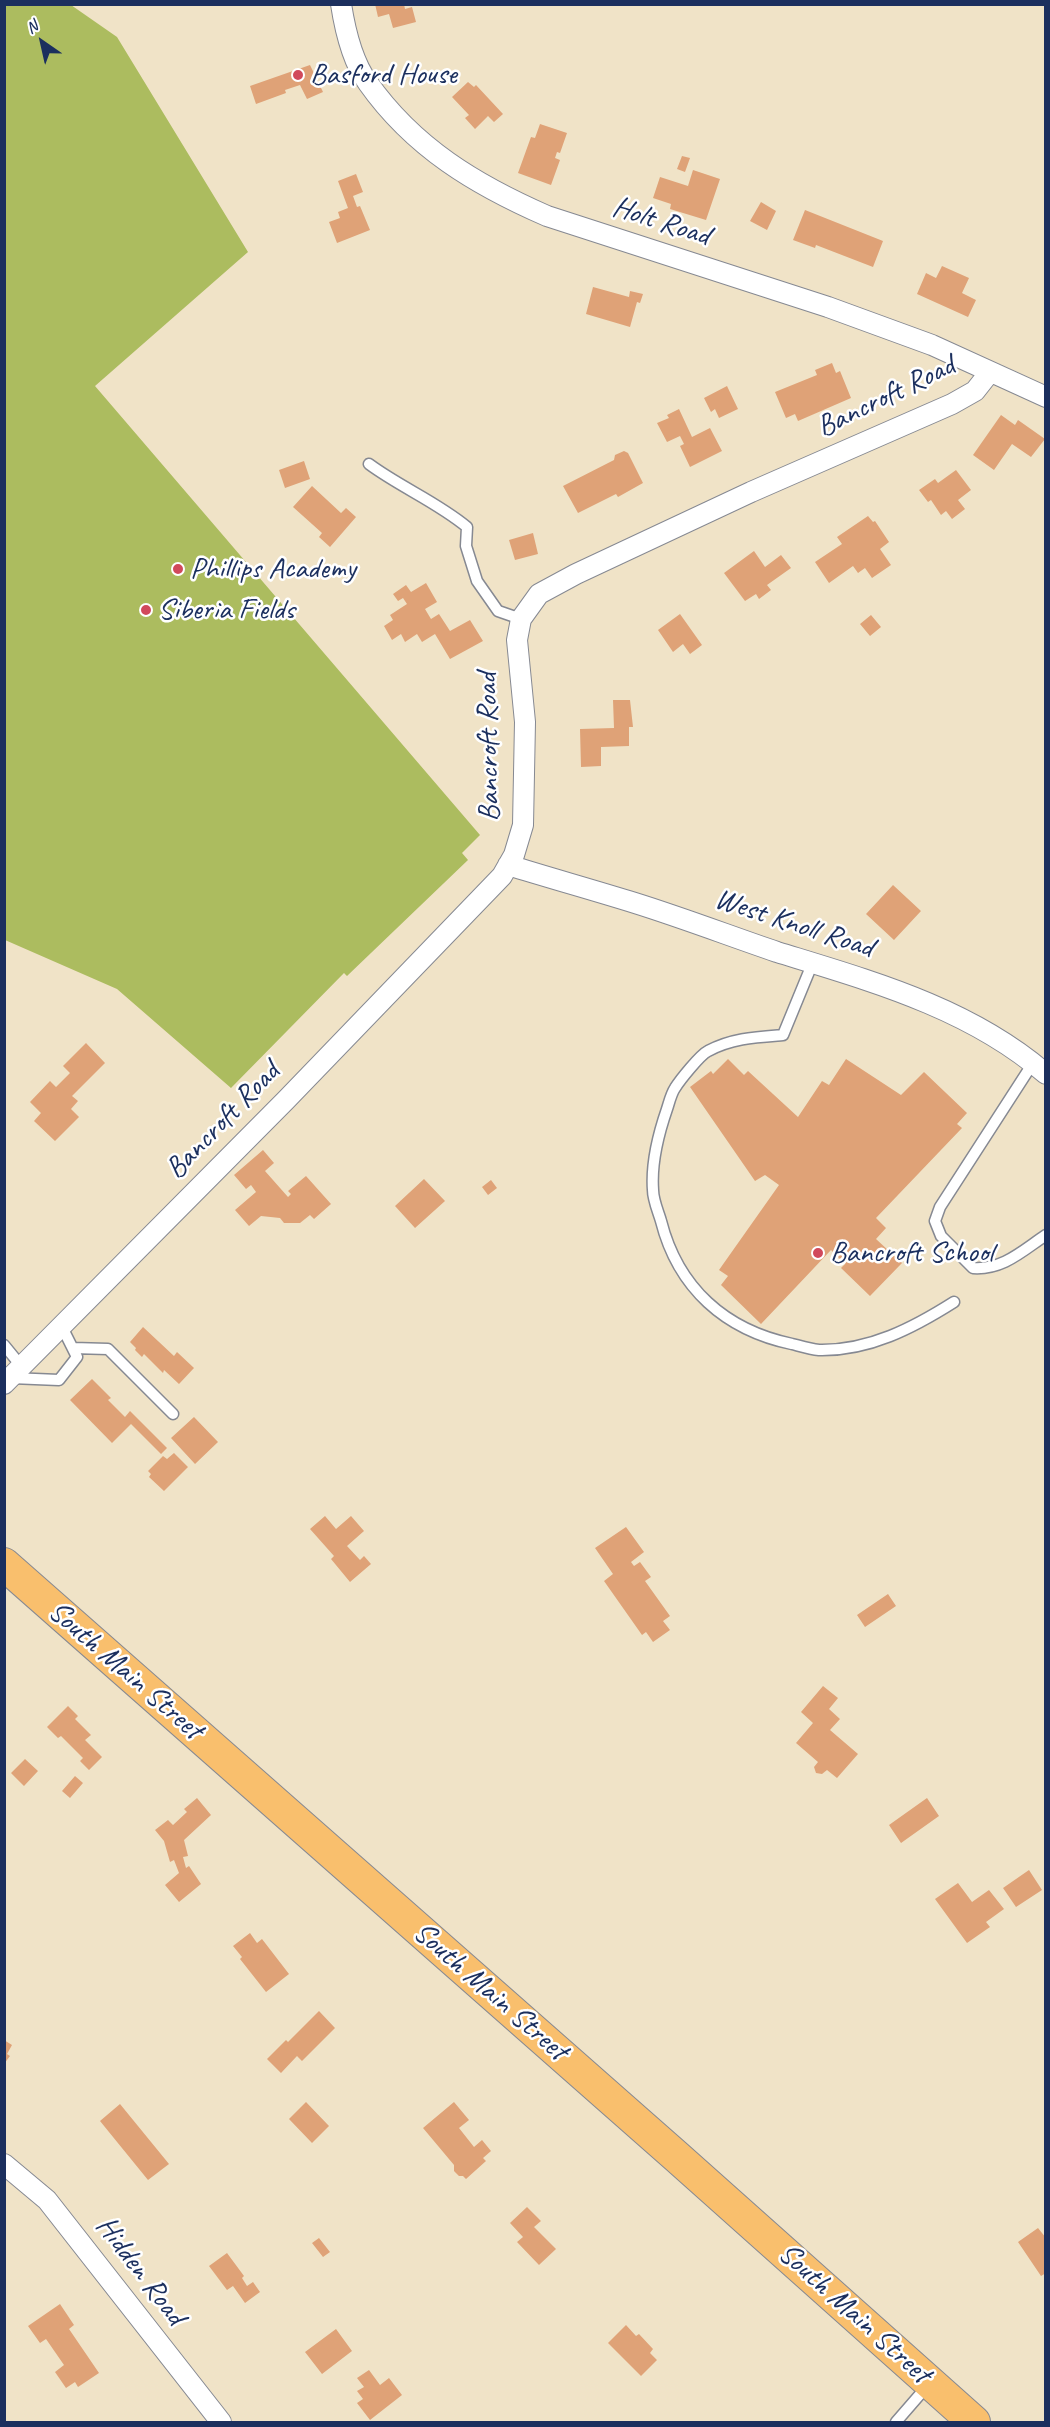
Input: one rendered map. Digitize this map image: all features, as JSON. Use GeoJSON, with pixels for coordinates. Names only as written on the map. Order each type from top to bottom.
{"type":"FeatureCollection","features":[{"type":"Feature","properties":{"kind":"main road","name":"South Main Street"},"geometry":{"type":"LineString","coordinates":[[4,1564],[974,2422]]}},
{"type":"Feature","properties":{"kind":"street","name":"Holt Road"},"geometry":{"type":"LineString","coordinates":[[341,4],[355,60],[367,82],[429,150],[459,171],[512,201],[548,216],[828,307],[932,345],[1046,397]]}},
{"type":"Feature","properties":{"kind":"street","name":"Bancroft Road"},"geometry":{"type":"LineString","coordinates":[[12,1376],[437,945],[502,876],[514,855],[523,825],[525,722],[517,640],[521,619],[539,594],[576,574],[751,492],[952,404],[975,391],[990,372]]}},
{"type":"Feature","properties":{"kind":"street","name":"West Knoll Road"},"geometry":{"type":"LineString","coordinates":[[508,865],[635,903],[847,972],[944,1009],[993,1034],[1040,1068]]}},
{"type":"Feature","properties":{"kind":"street","name":"Hidden Road"},"geometry":{"type":"LineString","coordinates":[[4,2164],[47,2200],[220,2422]]}},
{"type":"Feature","properties":{"kind":"lane"},"geometry":{"type":"LineString","coordinates":[[369,464],[392,481],[467,527],[466,546],[477,581],[498,612],[521,619]]}},
{"type":"Feature","properties":{"kind":"lane"},"geometry":{"type":"LineString","coordinates":[[813,962],[783,1035],[742,1038],[706,1052],[674,1089],[657,1136],[653,1190],[664,1235],[690,1284],[706,1301],[724,1317],[766,1339],[818,1350],[857,1345],[889,1338],[922,1322],[954,1302]]}},
{"type":"Feature","properties":{"kind":"lane"},"geometry":{"type":"LineString","coordinates":[[1040,1068],[940,1207],[935,1221],[941,1236],[973,1268],[990,1269],[1009,1260],[1046,1235]]}},
{"type":"Feature","properties":{"kind":"lane"},"geometry":{"type":"LineString","coordinates":[[4,1345],[12,1376],[59,1380],[77,1357],[62,1327]]}},
{"type":"Feature","properties":{"kind":"lane"},"geometry":{"type":"LineString","coordinates":[[73,1348],[108,1349],[173,1414]]}},
{"type":"Feature","properties":{"kind":"lane"},"geometry":{"type":"LineString","coordinates":[[896,2422],[931,2382]]}},
{"type":"Feature","properties":{"kind":"green space","name":"Siberia Fields"},"geometry":{"type":"Polygon","coordinates":[[[5,4],[71,5],[117,37],[248,252],[95,386],[480,835],[462,853],[468,860],[347,976],[344,973],[231,1088],[117,989],[5,940],[5,4]]]}},
{"type":"Feature","properties":{"kind":"building"},"geometry":{"type":"Polygon","coordinates":[[[375,4],[404,4],[405,9],[412,7],[416,22],[393,28],[389,14],[378,17],[375,4]]]}},
{"type":"Feature","properties":{"kind":"building","name":"Basford House"},"geometry":{"type":"Polygon","coordinates":[[[310,65],[323,92],[307,99],[300,85],[256,104],[250,86],[310,65]]]}},
{"type":"Feature","properties":{"kind":"building"},"geometry":{"type":"Polygon","coordinates":[[[468,82],[474,87],[476,85],[503,114],[494,122],[488,116],[475,129],[465,118],[469,115],[452,97],[468,82]]]}},
{"type":"Feature","properties":{"kind":"building"},"geometry":{"type":"Polygon","coordinates":[[[540,124],[567,133],[560,153],[557,152],[555,158],[560,160],[551,185],[518,173],[531,137],[535,138],[540,124]]]}},
{"type":"Feature","properties":{"kind":"building"},"geometry":{"type":"Polygon","coordinates":[[[682,156],[690,158],[685,172],[677,169],[682,156]]]}},
{"type":"Feature","properties":{"kind":"building"},"geometry":{"type":"Polygon","coordinates":[[[693,170],[720,179],[706,220],[670,209],[671,204],[653,198],[660,177],[688,186],[693,170]]]}},
{"type":"Feature","properties":{"kind":"building"},"geometry":{"type":"Polygon","coordinates":[[[356,174],[363,192],[353,196],[370,230],[337,243],[329,222],[340,218],[338,212],[348,208],[338,181],[356,174]]]}},
{"type":"Feature","properties":{"kind":"building"},"geometry":{"type":"Polygon","coordinates":[[[761,202],[776,211],[767,230],[750,221],[761,202]]]}},
{"type":"Feature","properties":{"kind":"building"},"geometry":{"type":"Polygon","coordinates":[[[805,210],[883,241],[873,267],[816,245],[815,248],[793,240],[805,210]]]}},
{"type":"Feature","properties":{"kind":"building"},"geometry":{"type":"Polygon","coordinates":[[[942,266],[969,278],[962,293],[976,300],[968,317],[917,294],[926,273],[936,278],[942,266]]]}},
{"type":"Feature","properties":{"kind":"building"},"geometry":{"type":"Polygon","coordinates":[[[593,287],[629,297],[630,291],[643,294],[640,303],[637,302],[630,327],[586,314],[593,287]]]}},
{"type":"Feature","properties":{"kind":"building"},"geometry":{"type":"Polygon","coordinates":[[[832,363],[836,373],[840,371],[851,398],[798,421],[795,414],[786,418],[775,392],[817,375],[815,370],[832,363]]]}},
{"type":"Feature","properties":{"kind":"building"},"geometry":{"type":"Polygon","coordinates":[[[727,386],[738,409],[719,418],[715,409],[711,412],[704,398],[727,386]]]}},
{"type":"Feature","properties":{"kind":"building"},"geometry":{"type":"Polygon","coordinates":[[[679,409],[692,437],[710,428],[722,451],[690,467],[680,446],[684,444],[680,436],[667,442],[657,423],[669,418],[667,415],[679,409]]]}},
{"type":"Feature","properties":{"kind":"building"},"geometry":{"type":"Polygon","coordinates":[[[1001,415],[1015,425],[1018,420],[1045,439],[1031,457],[1012,444],[994,470],[973,455],[1001,415]]]}},
{"type":"Feature","properties":{"kind":"building"},"geometry":{"type":"Polygon","coordinates":[[[624,451],[628,453],[643,483],[618,497],[616,494],[578,513],[563,486],[614,460],[615,455],[624,451]]]}},
{"type":"Feature","properties":{"kind":"building"},"geometry":{"type":"Polygon","coordinates":[[[304,461],[310,479],[285,488],[279,470],[304,461]]]}},
{"type":"Feature","properties":{"kind":"building"},"geometry":{"type":"Polygon","coordinates":[[[956,470],[971,490],[958,500],[965,509],[952,519],[946,511],[941,515],[931,500],[928,502],[919,490],[935,479],[938,483],[956,470]]]}},
{"type":"Feature","properties":{"kind":"building"},"geometry":{"type":"Polygon","coordinates":[[[312,486],[341,513],[346,508],[356,517],[330,547],[319,537],[322,533],[293,507],[312,486]]]}},
{"type":"Feature","properties":{"kind":"building"},"geometry":{"type":"Polygon","coordinates":[[[868,516],[873,522],[875,521],[889,542],[880,549],[891,565],[872,578],[865,568],[858,573],[853,566],[829,583],[815,562],[842,544],[837,537],[868,516]]]}},
{"type":"Feature","properties":{"kind":"building"},"geometry":{"type":"Polygon","coordinates":[[[533,533],[538,554],[515,560],[509,540],[533,533]]]}},
{"type":"Feature","properties":{"kind":"building"},"geometry":{"type":"Polygon","coordinates":[[[754,551],[765,567],[781,555],[791,568],[767,585],[771,590],[759,599],[756,594],[745,601],[724,573],[754,551]]]}},
{"type":"Feature","properties":{"kind":"building"},"geometry":{"type":"Polygon","coordinates":[[[426,583],[437,602],[425,609],[431,619],[439,614],[450,631],[470,620],[483,641],[450,659],[435,634],[422,642],[417,634],[405,642],[401,634],[392,640],[384,626],[393,620],[390,615],[407,604],[403,598],[398,601],[393,594],[406,585],[411,592],[426,583]]]}},
{"type":"Feature","properties":{"kind":"building"},"geometry":{"type":"Polygon","coordinates":[[[680,614],[702,645],[690,654],[683,644],[673,652],[658,630],[680,614]]]}},
{"type":"Feature","properties":{"kind":"building"},"geometry":{"type":"Polygon","coordinates":[[[871,615],[881,627],[870,636],[860,624],[871,615]]]}},
{"type":"Feature","properties":{"kind":"building"},"geometry":{"type":"Polygon","coordinates":[[[613,700],[630,700],[633,727],[629,727],[629,746],[601,747],[601,766],[581,767],[580,729],[614,728],[613,700]]]}},
{"type":"Feature","properties":{"kind":"building"},"geometry":{"type":"Polygon","coordinates":[[[893,885],[921,911],[894,940],[866,914],[893,885]]]}},
{"type":"Feature","properties":{"kind":"building"},"geometry":{"type":"Polygon","coordinates":[[[86,1043],[105,1063],[72,1096],[78,1101],[71,1109],[79,1117],[55,1141],[34,1121],[41,1113],[30,1102],[50,1081],[56,1087],[70,1073],[63,1066],[86,1043]]]}},
{"type":"Feature","properties":{"kind":"building"},"geometry":{"type":"Polygon","coordinates":[[[728,1059],[744,1075],[748,1071],[798,1117],[822,1081],[829,1085],[846,1059],[901,1095],[924,1072],[967,1113],[957,1124],[962,1128],[876,1218],[886,1228],[876,1239],[902,1263],[870,1296],[841,1268],[845,1264],[831,1250],[761,1324],[721,1285],[728,1276],[719,1270],[779,1185],[765,1175],[755,1181],[690,1087],[711,1071],[713,1074],[728,1059]]]}},
{"type":"Feature","properties":{"kind":"building"},"geometry":{"type":"Polygon","coordinates":[[[263,1150],[274,1163],[265,1171],[288,1197],[291,1194],[288,1191],[306,1176],[331,1204],[314,1219],[310,1215],[300,1223],[284,1223],[280,1218],[261,1216],[249,1226],[235,1210],[256,1192],[251,1185],[246,1189],[234,1175],[263,1150]]]}},
{"type":"Feature","properties":{"kind":"building"},"geometry":{"type":"Polygon","coordinates":[[[424,1179],[445,1201],[415,1228],[395,1206],[424,1179]]]}},
{"type":"Feature","properties":{"kind":"building"},"geometry":{"type":"Polygon","coordinates":[[[491,1180],[497,1188],[488,1195],[482,1187],[491,1180]]]}},
{"type":"Feature","properties":{"kind":"building"},"geometry":{"type":"Polygon","coordinates":[[[143,1327],[174,1356],[177,1352],[194,1368],[179,1384],[164,1370],[163,1373],[144,1354],[142,1357],[135,1350],[136,1348],[130,1342],[143,1327]]]}},
{"type":"Feature","properties":{"kind":"building"},"geometry":{"type":"Polygon","coordinates":[[[92,1379],[111,1398],[108,1400],[125,1417],[130,1411],[167,1448],[161,1454],[131,1424],[112,1443],[70,1400],[92,1379]]]}},
{"type":"Feature","properties":{"kind":"building"},"geometry":{"type":"Polygon","coordinates":[[[194,1417],[218,1442],[195,1464],[171,1438],[194,1417]]]}},
{"type":"Feature","properties":{"kind":"building"},"geometry":{"type":"Polygon","coordinates":[[[174,1453],[188,1467],[164,1491],[149,1477],[151,1474],[148,1471],[163,1456],[167,1459],[174,1453]]]}},
{"type":"Feature","properties":{"kind":"building"},"geometry":{"type":"Polygon","coordinates":[[[325,1516],[336,1529],[351,1516],[364,1531],[347,1546],[360,1560],[364,1556],[371,1564],[350,1582],[331,1559],[334,1556],[310,1529],[325,1516]]]}},
{"type":"Feature","properties":{"kind":"building"},"geometry":{"type":"Polygon","coordinates":[[[626,1527],[644,1552],[631,1562],[634,1566],[640,1562],[651,1577],[645,1581],[670,1616],[663,1621],[670,1630],[653,1642],[646,1632],[642,1635],[604,1581],[613,1574],[595,1548],[626,1527]]]}},
{"type":"Feature","properties":{"kind":"building"},"geometry":{"type":"Polygon","coordinates":[[[888,1594],[896,1606],[865,1627],[857,1615],[888,1594]]]}},
{"type":"Feature","properties":{"kind":"building"},"geometry":{"type":"Polygon","coordinates":[[[823,1686],[838,1698],[829,1709],[840,1719],[830,1730],[858,1754],[837,1778],[827,1770],[822,1774],[816,1773],[814,1767],[818,1762],[796,1743],[813,1723],[801,1712],[823,1686]]]}},
{"type":"Feature","properties":{"kind":"building"},"geometry":{"type":"Polygon","coordinates":[[[68,1706],[78,1716],[75,1719],[91,1735],[85,1740],[102,1757],[89,1770],[80,1761],[83,1758],[61,1736],[58,1738],[47,1727],[68,1706]]]}},
{"type":"Feature","properties":{"kind":"building"},"geometry":{"type":"Polygon","coordinates":[[[25,1759],[38,1771],[24,1786],[11,1773],[25,1759]]]}},
{"type":"Feature","properties":{"kind":"building"},"geometry":{"type":"Polygon","coordinates":[[[75,1776],[83,1783],[70,1798],[62,1791],[75,1776]]]}},
{"type":"Feature","properties":{"kind":"building"},"geometry":{"type":"Polygon","coordinates":[[[197,1798],[211,1815],[184,1840],[188,1856],[183,1857],[186,1868],[189,1866],[201,1884],[179,1902],[165,1885],[179,1873],[174,1860],[170,1862],[164,1841],[155,1830],[168,1820],[173,1825],[187,1812],[184,1809],[197,1798]]]}},
{"type":"Feature","properties":{"kind":"building"},"geometry":{"type":"Polygon","coordinates":[[[927,1798],[939,1816],[901,1843],[889,1825],[927,1798]]]}},
{"type":"Feature","properties":{"kind":"building"},"geometry":{"type":"Polygon","coordinates":[[[1029,1870],[1042,1890],[1016,1907],[1003,1888],[1029,1870]]]}},
{"type":"Feature","properties":{"kind":"building"},"geometry":{"type":"Polygon","coordinates":[[[958,1883],[972,1902],[989,1890],[1004,1909],[986,1922],[990,1927],[967,1943],[935,1899],[958,1883]]]}},
{"type":"Feature","properties":{"kind":"building"},"geometry":{"type":"Polygon","coordinates":[[[250,1933],[257,1943],[262,1939],[289,1974],[266,1992],[240,1959],[242,1957],[233,1946],[250,1933]]]}},
{"type":"Feature","properties":{"kind":"building"},"geometry":{"type":"Polygon","coordinates":[[[319,2011],[335,2028],[302,2061],[297,2056],[281,2073],[267,2059],[319,2011]]]}},
{"type":"Feature","properties":{"kind":"building"},"geometry":{"type":"Polygon","coordinates":[[[4,2040],[12,2045],[7,2054],[10,2056],[4,2064],[4,2040]]]}},
{"type":"Feature","properties":{"kind":"building"},"geometry":{"type":"Polygon","coordinates":[[[306,2102],[329,2126],[312,2143],[289,2119],[306,2102]]]}},
{"type":"Feature","properties":{"kind":"building"},"geometry":{"type":"Polygon","coordinates":[[[454,2102],[469,2120],[459,2128],[474,2147],[482,2140],[491,2151],[483,2158],[486,2161],[466,2179],[454,2171],[454,2165],[423,2128],[454,2102]]]}},
{"type":"Feature","properties":{"kind":"building"},"geometry":{"type":"Polygon","coordinates":[[[120,2104],[169,2164],[148,2180],[100,2121],[120,2104]]]}},
{"type":"Feature","properties":{"kind":"building"},"geometry":{"type":"Polygon","coordinates":[[[527,2207],[541,2221],[534,2227],[556,2249],[539,2265],[517,2242],[523,2237],[510,2223],[527,2207]]]}},
{"type":"Feature","properties":{"kind":"building"},"geometry":{"type":"Polygon","coordinates":[[[1038,2228],[1046,2238],[1046,2273],[1041,2276],[1018,2242],[1038,2228]]]}},
{"type":"Feature","properties":{"kind":"building"},"geometry":{"type":"Polygon","coordinates":[[[319,2238],[330,2252],[323,2257],[312,2243],[319,2238]]]}},
{"type":"Feature","properties":{"kind":"building"},"geometry":{"type":"Polygon","coordinates":[[[227,2253],[244,2276],[242,2278],[247,2286],[253,2282],[260,2292],[245,2303],[233,2286],[227,2290],[209,2266],[227,2253]]]}},
{"type":"Feature","properties":{"kind":"building"},"geometry":{"type":"Polygon","coordinates":[[[60,2304],[74,2325],[69,2329],[99,2373],[78,2387],[75,2382],[66,2388],[55,2372],[64,2365],[46,2339],[40,2343],[28,2326],[60,2304]]]}},
{"type":"Feature","properties":{"kind":"building"},"geometry":{"type":"Polygon","coordinates":[[[626,2325],[636,2336],[639,2334],[653,2349],[650,2353],[657,2360],[641,2376],[608,2343],[626,2325]]]}},
{"type":"Feature","properties":{"kind":"building"},"geometry":{"type":"Polygon","coordinates":[[[336,2329],[352,2351],[322,2374],[305,2352],[336,2329]]]}},
{"type":"Feature","properties":{"kind":"building"},"geometry":{"type":"Polygon","coordinates":[[[369,2370],[380,2385],[389,2378],[402,2395],[370,2420],[357,2403],[363,2399],[357,2391],[364,2387],[357,2378],[369,2370]]]}},
{"type":"Feature","properties":{"kind":"place","name":"Basford House"},"geometry":{"type":"Point","coordinates":[298,75]}},
{"type":"Feature","properties":{"kind":"place","name":"Phillips Academy"},"geometry":{"type":"Point","coordinates":[178,569]}},
{"type":"Feature","properties":{"kind":"place","name":"Siberia Fields"},"geometry":{"type":"Point","coordinates":[146,610]}},
{"type":"Feature","properties":{"kind":"place","name":"Bancroft School"},"geometry":{"type":"Point","coordinates":[818,1253]}}]}
